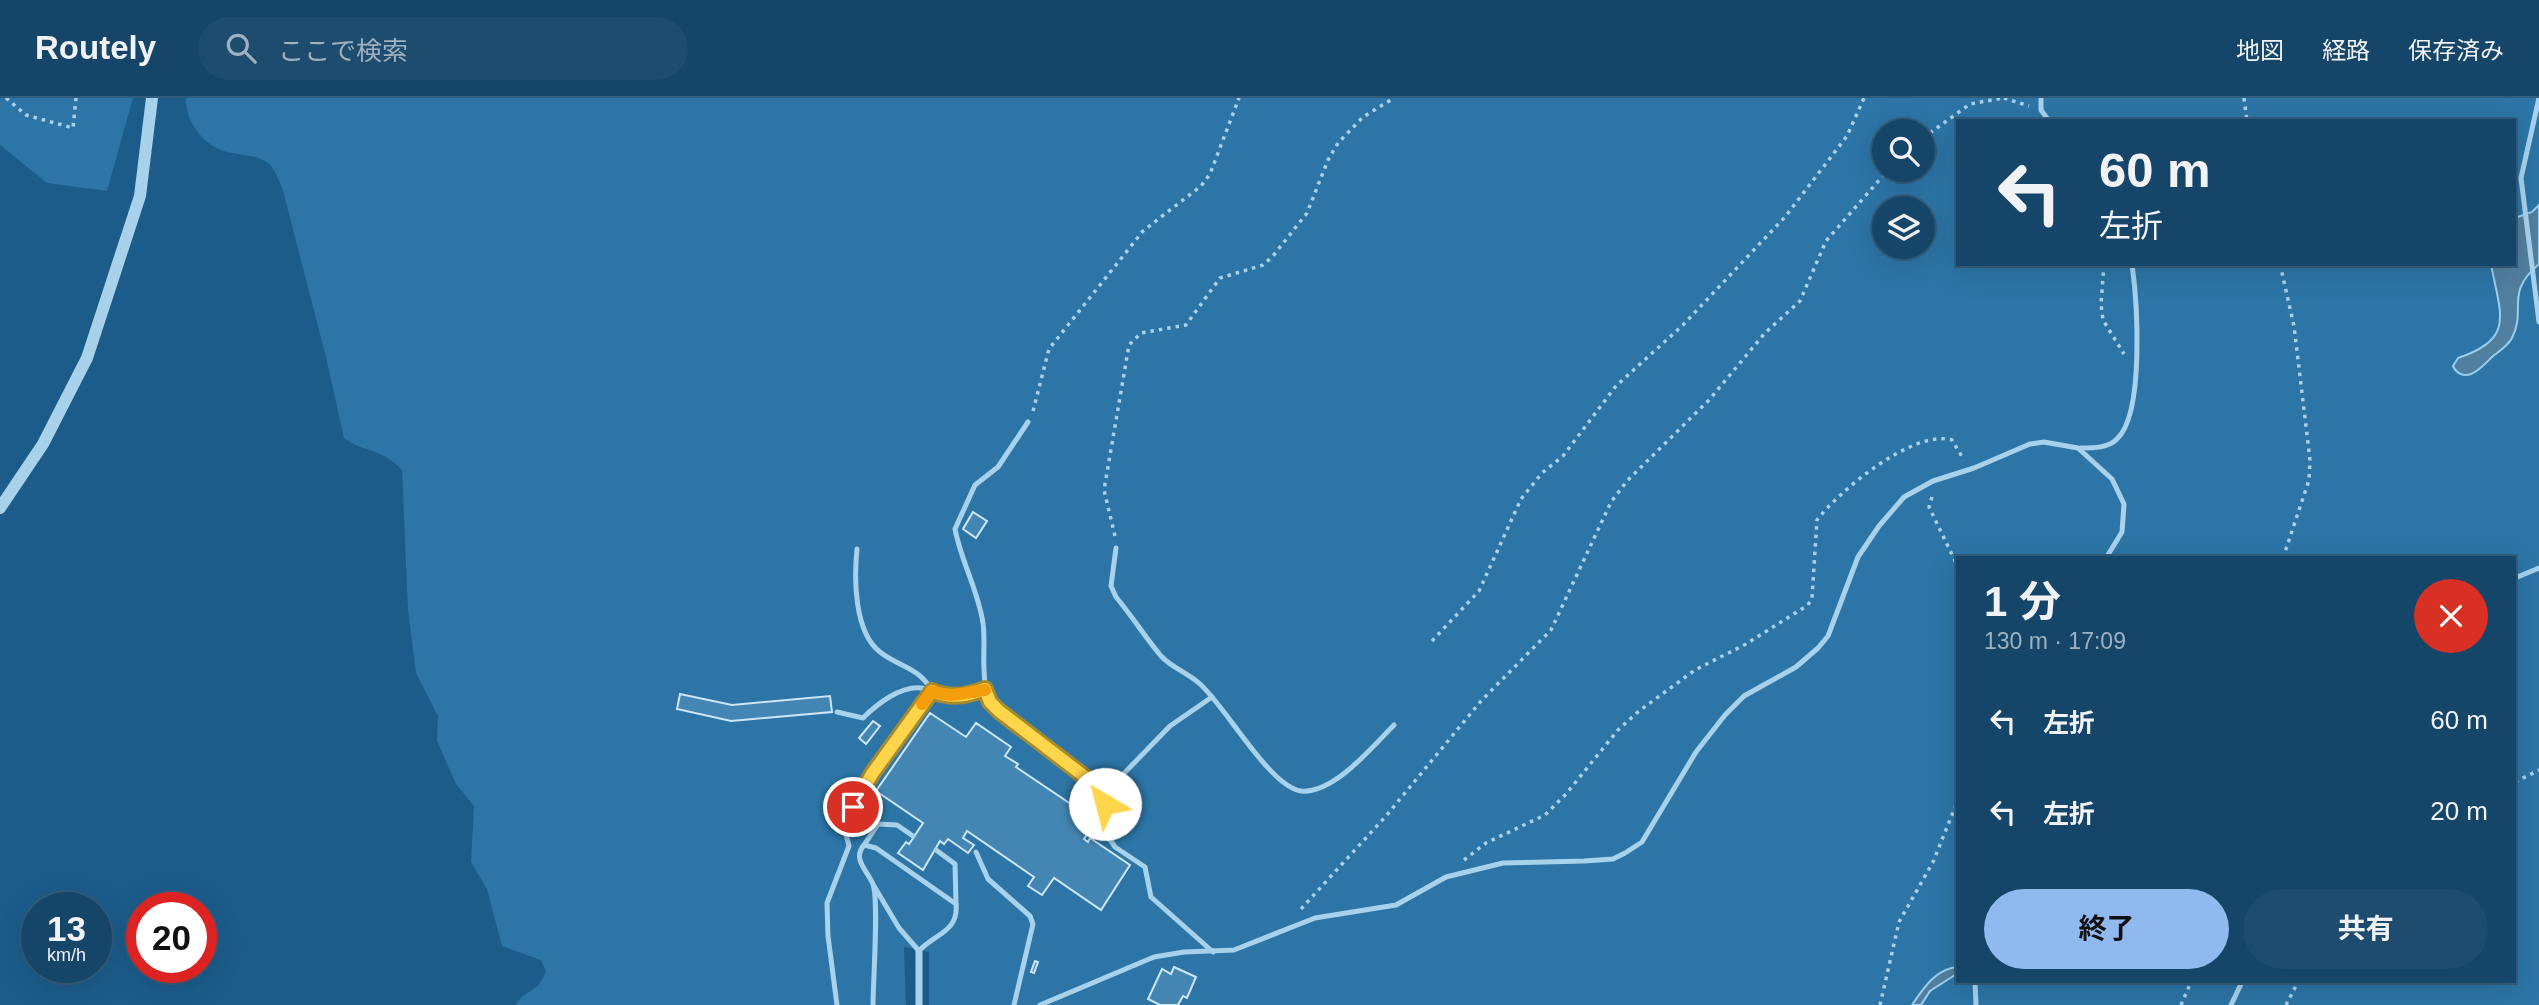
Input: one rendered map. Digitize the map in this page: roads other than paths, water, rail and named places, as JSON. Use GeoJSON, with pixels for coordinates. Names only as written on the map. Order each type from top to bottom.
{"type":"FeatureCollection","features":[{"type":"Feature","properties":{"kind":"street"},"geometry":{"type":"LineString","coordinates":[[0,508],[43,444],[87,358],[140,196],[152,98]]}},
{"type":"Feature","properties":{"kind":"street"},"geometry":{"type":"LineString","coordinates":[[919,951],[919,1005]]}},
{"type":"Feature","properties":{"kind":"lane"},"geometry":{"type":"LineString","coordinates":[[2041,98],[2041,110],[2048,119]]}},
{"type":"Feature","properties":{"kind":"lane"},"geometry":{"type":"LineString","coordinates":[[2539,98],[2524,162],[2522,192],[2539,322]]}},
{"type":"Feature","properties":{"kind":"lane"},"geometry":{"type":"LineString","coordinates":[[1040,1005],[1154,957],[1184,951],[1213,952],[1246,946],[1315,918],[1396,905],[1446,877],[1503,863],[1613,859],[1642,842],[1696,752],[1725,715],[1744,695],[1796,667],[1828,636],[1858,557],[1904,497],[1933,481],[1974,468],[2030,443],[2044,442],[2078,448],[2104,447],[2121,435],[2134,393],[2138,314],[2132,266]]}},
{"type":"Feature","properties":{"kind":"lane"},"geometry":{"type":"LineString","coordinates":[[1028,422],[998,467],[975,485],[956,529],[982,621],[985,689],[990,702],[999,711],[1047,746],[1102,795],[1109,838],[1115,847],[1145,867],[1151,897],[1213,952]]}},
{"type":"Feature","properties":{"kind":"lane"},"geometry":{"type":"LineString","coordinates":[[2078,448],[2112,479],[2123,504],[2122,533],[2107,556]]}},
{"type":"Feature","properties":{"kind":"lane"},"geometry":{"type":"LineString","coordinates":[[1116,548],[1111,586],[1116,597],[1163,658],[1200,683],[1279,780],[1301,791],[1324,786],[1360,762],[1394,725]]}},
{"type":"Feature","properties":{"kind":"lane"},"geometry":{"type":"LineString","coordinates":[[857,549],[857,599],[871,642],[880,653],[913,668],[932,691]]}},
{"type":"Feature","properties":{"kind":"lane"},"geometry":{"type":"LineString","coordinates":[[2516,578],[2539,568]]}},
{"type":"Feature","properties":{"kind":"lane"},"geometry":{"type":"LineString","coordinates":[[837,712],[863,718],[877,704],[909,689],[932,691],[945,696],[966,696],[985,689]]}},
{"type":"Feature","properties":{"kind":"lane"},"geometry":{"type":"LineString","coordinates":[[837,1005],[828,936],[827,903],[849,846],[843,824],[872,774],[932,691]]}},
{"type":"Feature","properties":{"kind":"lane"},"geometry":{"type":"LineString","coordinates":[[1102,795],[1170,726],[1212,697]]}},
{"type":"Feature","properties":{"kind":"lane"},"geometry":{"type":"LineString","coordinates":[[914,836],[897,825],[878,824],[862,848],[859,860],[899,928],[919,951],[953,925],[957,913],[955,864],[936,850]]}},
{"type":"Feature","properties":{"kind":"lane"},"geometry":{"type":"LineString","coordinates":[[849,846],[876,848],[956,904]]}},
{"type":"Feature","properties":{"kind":"lane"},"geometry":{"type":"LineString","coordinates":[[976,852],[988,879],[1030,916],[1033,924],[1014,1005]]}},
{"type":"Feature","properties":{"kind":"lane"},"geometry":{"type":"LineString","coordinates":[[873,1005],[874,886]]}},
{"type":"Feature","properties":{"kind":"lane"},"geometry":{"type":"LineString","coordinates":[[1975,983],[1976,1005]]}},
{"type":"Feature","properties":{"kind":"lane"},"geometry":{"type":"LineString","coordinates":[[2231,1005],[2242,983]]}}]}
